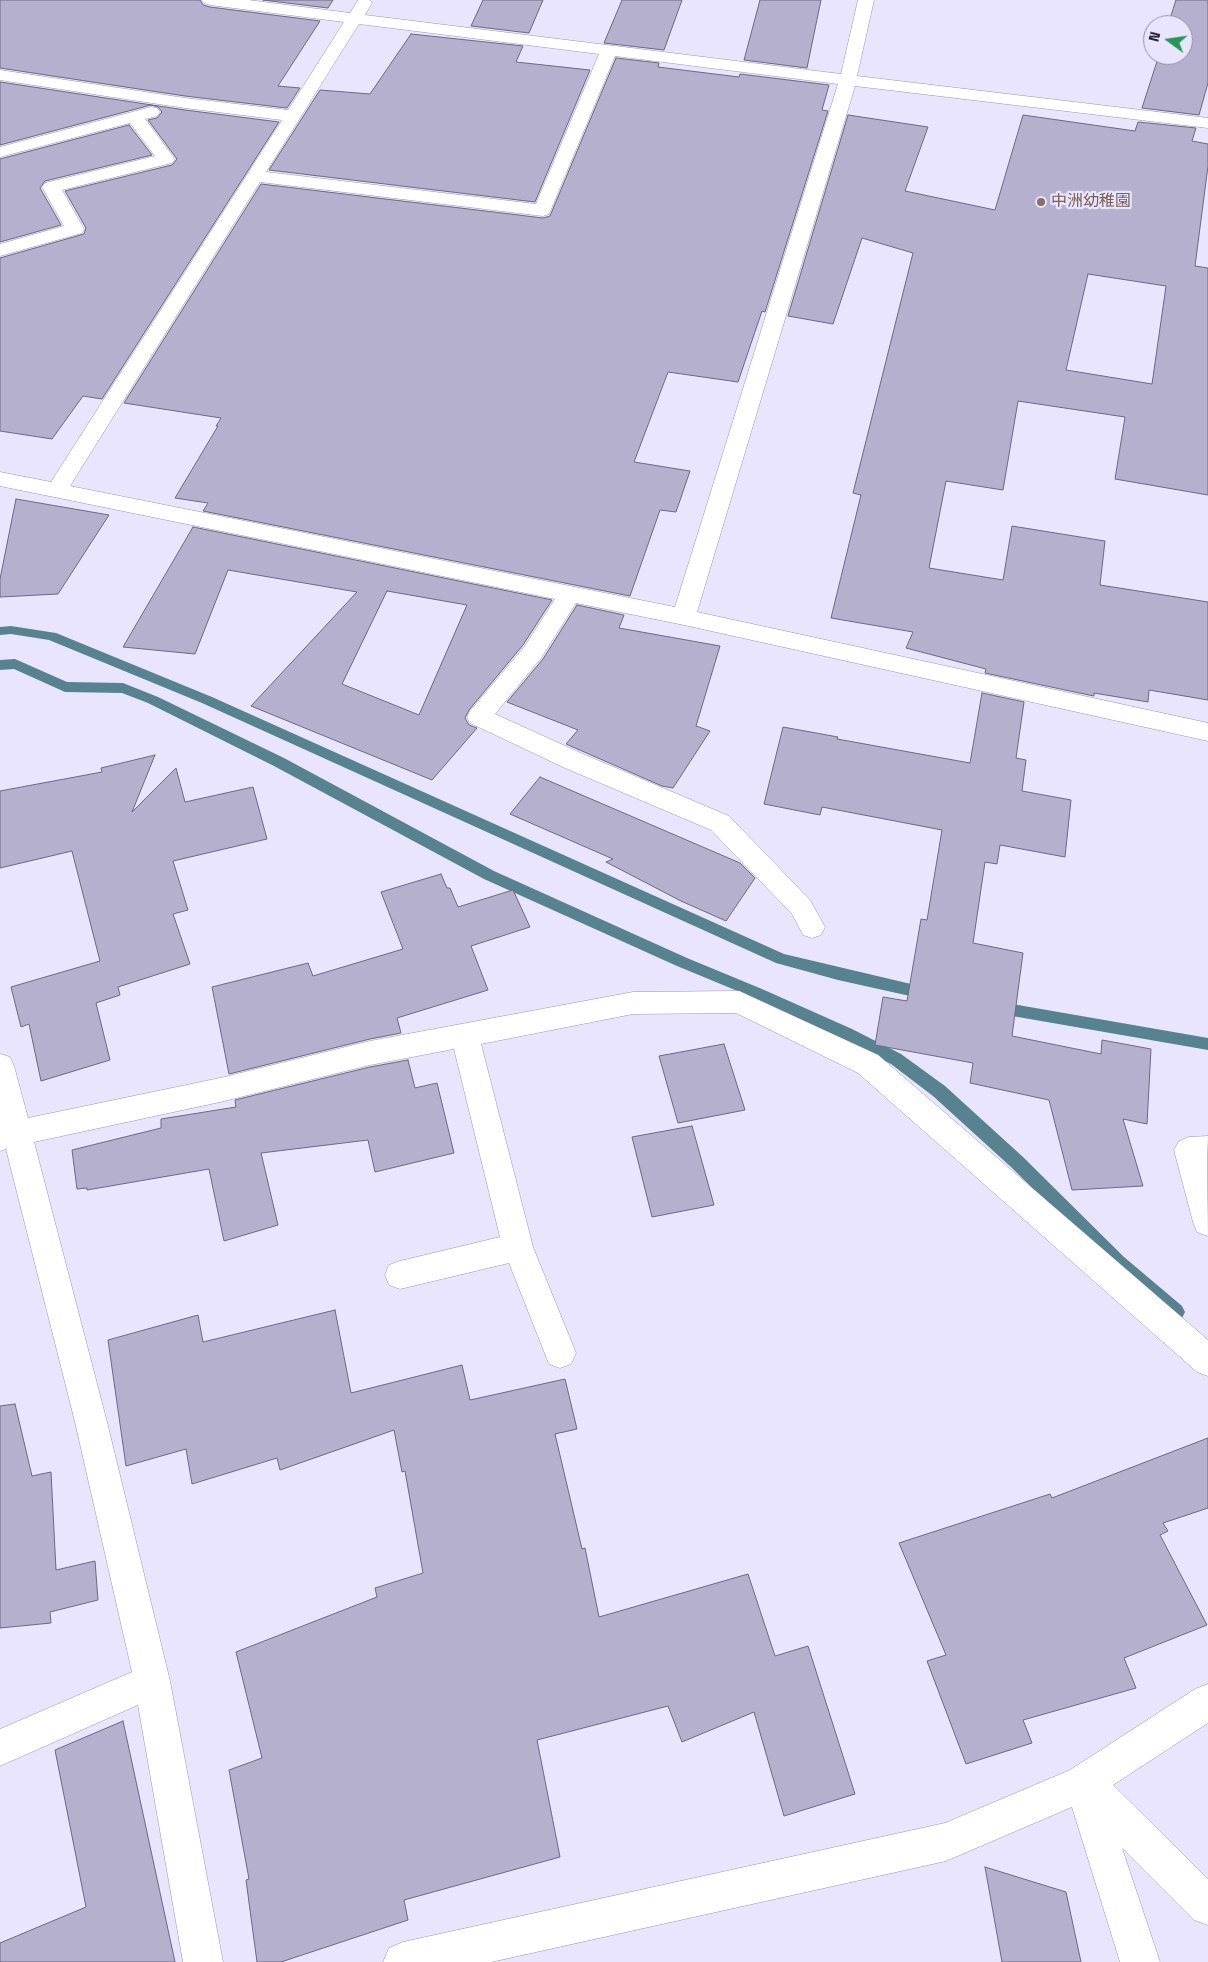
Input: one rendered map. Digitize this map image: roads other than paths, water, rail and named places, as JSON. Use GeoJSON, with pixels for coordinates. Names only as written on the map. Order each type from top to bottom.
{"type":"FeatureCollection","features":[{"type":"Feature","properties":{"kind":"street"},"geometry":{"type":"LineString","coordinates":[[210,0],[362,8],[1208,123]]}},
{"type":"Feature","properties":{"kind":"street"},"geometry":{"type":"LineString","coordinates":[[684,617],[849,74],[866,0]]}},
{"type":"Feature","properties":{"kind":"street"},"geometry":{"type":"LineString","coordinates":[[362,8],[609,50],[1208,109]]}},
{"type":"Feature","properties":{"kind":"street"},"geometry":{"type":"LineString","coordinates":[[56,491],[362,8]]}},
{"type":"Feature","properties":{"kind":"street"},"geometry":{"type":"LineString","coordinates":[[256,176],[542,210],[609,50]]}},
{"type":"Feature","properties":{"kind":"street"},"geometry":{"type":"LineString","coordinates":[[0,75],[185,103],[294,116]]}},
{"type":"Feature","properties":{"kind":"street"},"geometry":{"type":"LineString","coordinates":[[0,152],[185,103]]}},
{"type":"Feature","properties":{"kind":"street"},"geometry":{"type":"LineString","coordinates":[[0,250],[76,230],[51,187],[166,160],[134,116]]}},
{"type":"Feature","properties":{"kind":"street"},"geometry":{"type":"LineString","coordinates":[[0,479],[684,617],[1208,732]]}},
{"type":"Feature","properties":{"kind":"street"},"geometry":{"type":"LineString","coordinates":[[570,594],[533,652],[479,717],[574,761],[720,822],[801,907],[812,927]]}},
{"type":"Feature","properties":{"kind":"street"},"geometry":{"type":"LineString","coordinates":[[9,1136],[220,1090],[370,1052],[633,1003],[739,1002],[868,1064],[1208,1361]]}},
{"type":"Feature","properties":{"kind":"street"},"geometry":{"type":"LineString","coordinates":[[465,1035],[518,1247],[560,1354]]}},
{"type":"Feature","properties":{"kind":"street"},"geometry":{"type":"LineString","coordinates":[[0,1066],[9,1136],[91,1422],[152,1681],[203,1962]]}},
{"type":"Feature","properties":{"kind":"street"},"geometry":{"type":"LineString","coordinates":[[1208,1149],[1189,1150],[1208,1222]]}},
{"type":"Feature","properties":{"kind":"street"},"geometry":{"type":"LineString","coordinates":[[400,1275],[518,1247]]}},
{"type":"Feature","properties":{"kind":"street"},"geometry":{"type":"LineString","coordinates":[[0,1748],[152,1681]]}},
{"type":"Feature","properties":{"kind":"street"},"geometry":{"type":"LineString","coordinates":[[404,1962],[946,1842],[1083,1783],[1208,1702]]}},
{"type":"Feature","properties":{"kind":"street"},"geometry":{"type":"LineString","coordinates":[[1083,1783],[1208,1906]]}},
{"type":"Feature","properties":{"kind":"street"},"geometry":{"type":"LineString","coordinates":[[1083,1783],[1140,1962]]}},
{"type":"Feature","properties":{"kind":"waterway"},"geometry":{"type":"LineString","coordinates":[[0,631],[11,630],[51,636],[207,700],[781,959],[928,994]]}},
{"type":"Feature","properties":{"kind":"waterway"},"geometry":{"type":"LineString","coordinates":[[0,665],[15,664],[65,687],[123,688],[153,700],[279,762],[489,875],[682,962],[757,993],[847,1034],[896,1059],[939,1091],[1017,1162],[1118,1262],[1176,1312]]}},
{"type":"Feature","properties":{"kind":"waterway"},"geometry":{"type":"LineString","coordinates":[[995,1007],[1208,1044]]}},
{"type":"Feature","properties":{"kind":"place","name":"中洲幼稚園"},"geometry":{"type":"Point","coordinates":[1041,202]}}]}
